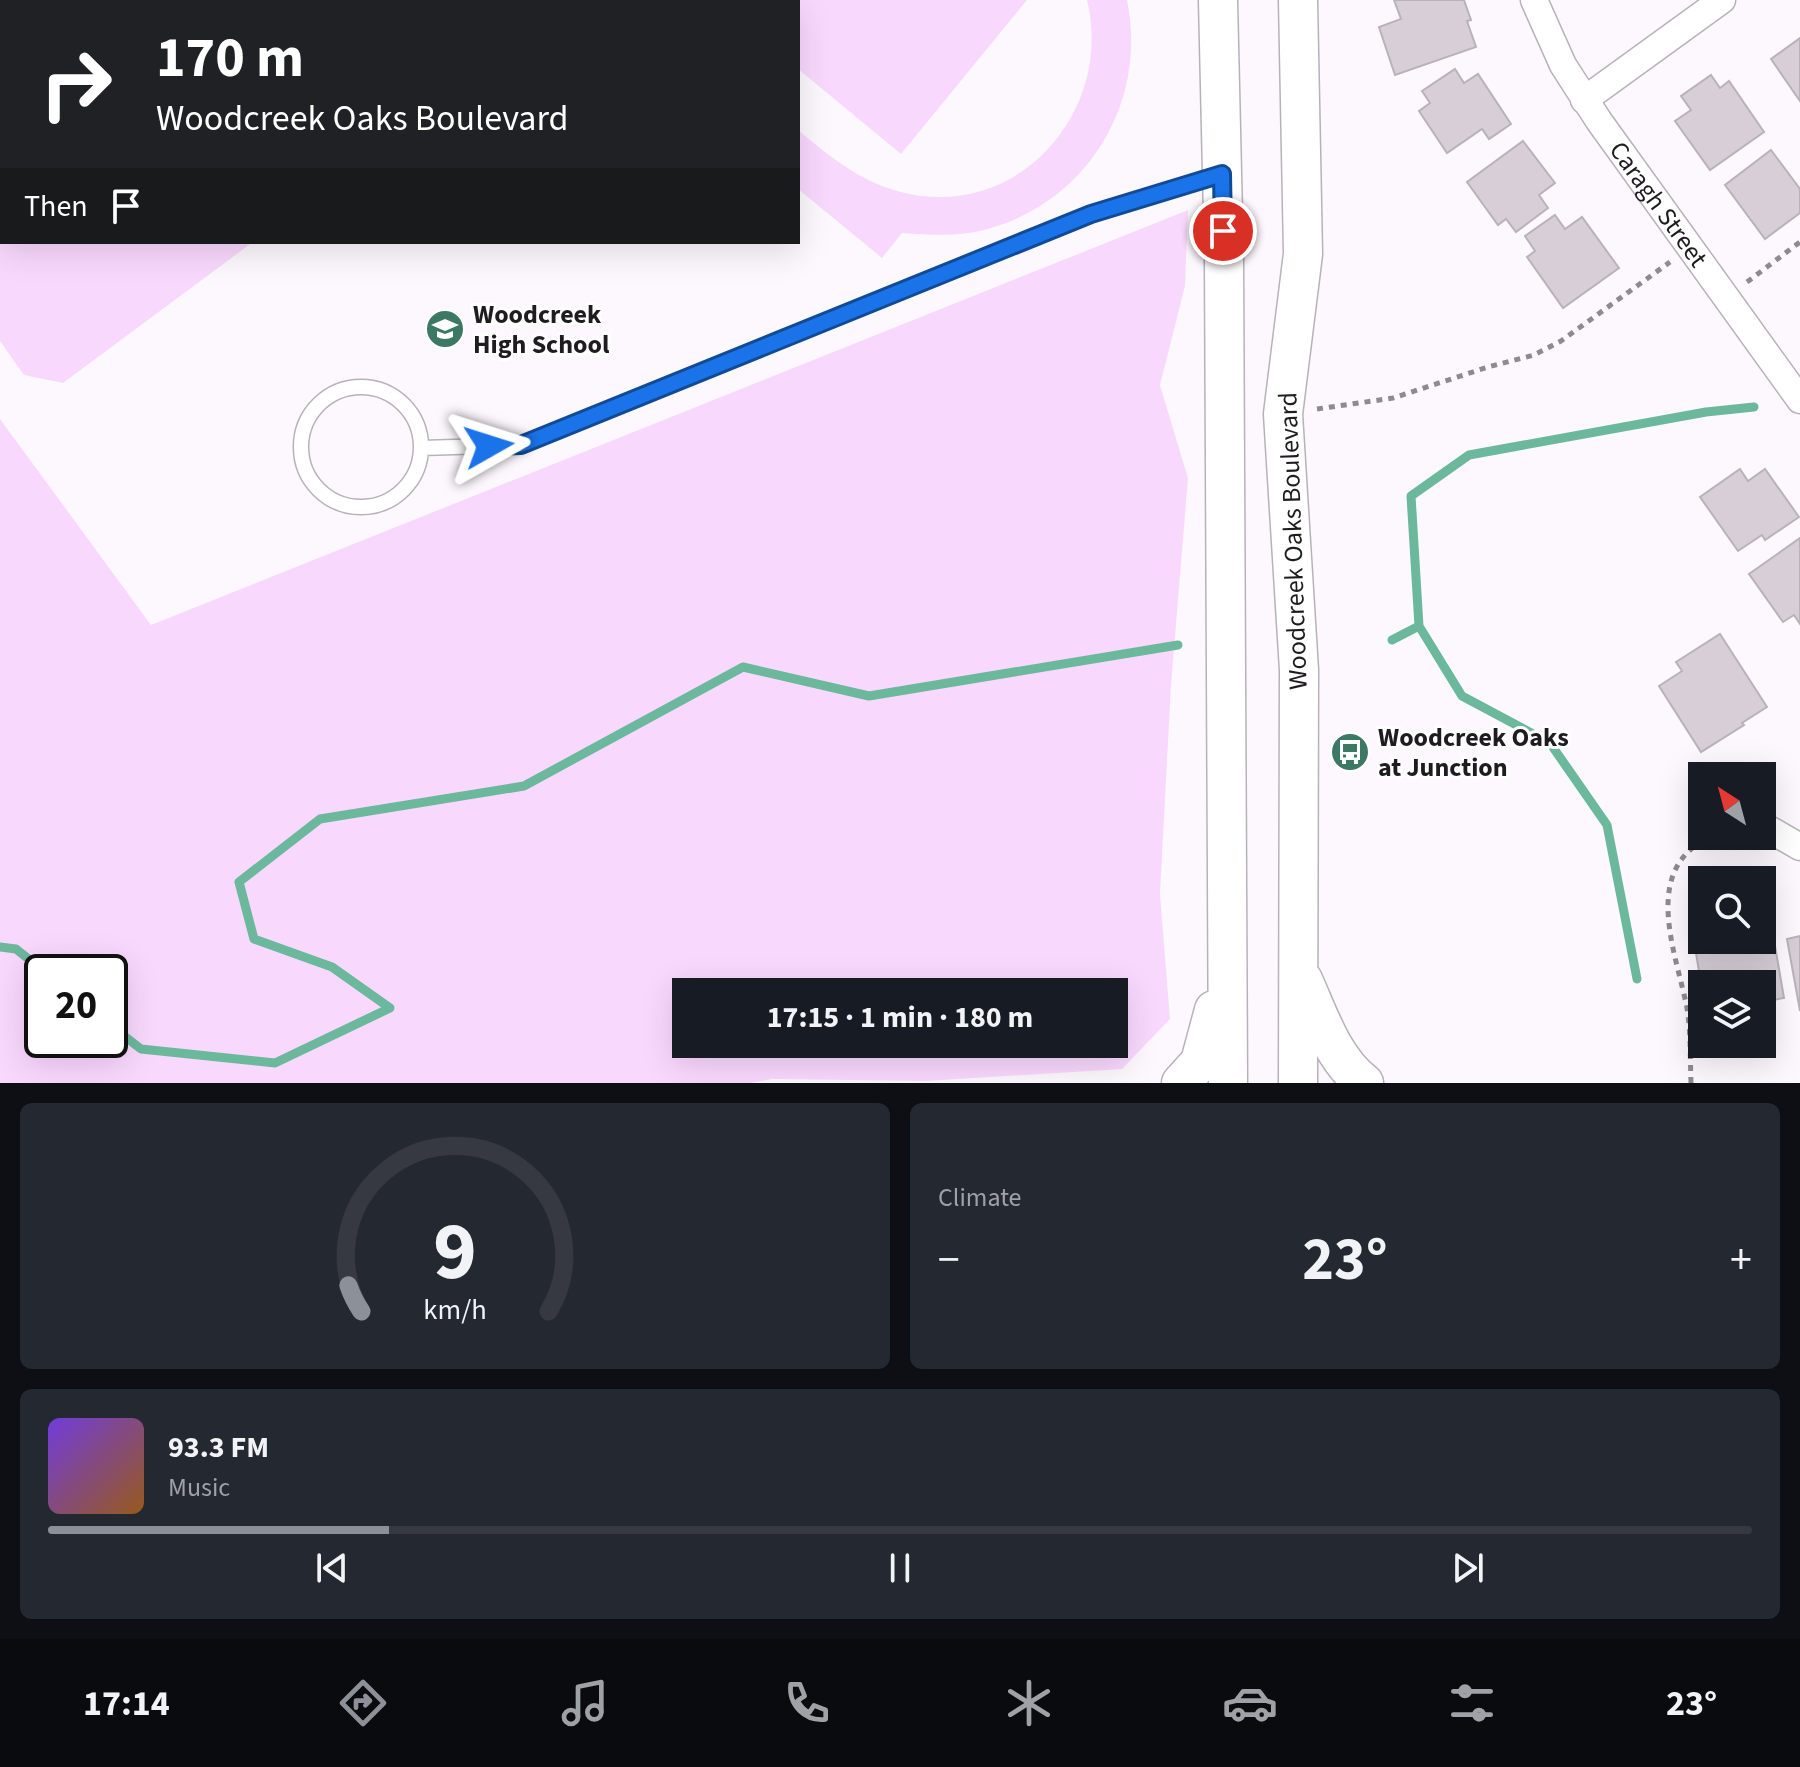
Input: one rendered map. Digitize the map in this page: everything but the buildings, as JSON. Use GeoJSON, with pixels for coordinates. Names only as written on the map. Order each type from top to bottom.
{"type":"FeatureCollection","features":[{"type":"Feature","properties":{"kind":"main road"},"geometry":{"type":"LineString","coordinates":[[1218,0],[1228,1083]]}},
{"type":"Feature","properties":{"kind":"main road","name":"Woodcreek Oaks Boulevard"},"geometry":{"type":"LineString","coordinates":[[1298,0],[1303,254],[1283,414],[1299,670],[1298,1083]]}},
{"type":"Feature","properties":{"kind":"main road"},"geometry":{"type":"LineString","coordinates":[[1181,1083],[1200,1062],[1226,965]]}},
{"type":"Feature","properties":{"kind":"main road"},"geometry":{"type":"LineString","coordinates":[[1297,967],[1337,1054],[1353,1075],[1364,1083]]}},
{"type":"Feature","properties":{"kind":"street","name":"Caragh Street"},"geometry":{"type":"LineString","coordinates":[[1534,0],[1558,54],[1584,100],[1800,400]]}},
{"type":"Feature","properties":{"kind":"street"},"geometry":{"type":"LineString","coordinates":[[1584,100],[1722,0]]}},
{"type":"Feature","properties":{"kind":"street"},"geometry":{"type":"LineString","coordinates":[[1776,833],[1800,847]]}},
{"type":"Feature","properties":{"kind":"lane"},"geometry":{"type":"LineString","coordinates":[[422,448],[521,445],[1091,214],[1222,174]]}},
{"type":"Feature","properties":{"kind":"lane"},"geometry":{"type":"LineString","coordinates":[[354,387],[374,388],[394,396],[409,409],[419,427],[422,448],[419,467],[410,484],[378,506],[358,508],[339,504],[322,494],[309,479],[302,461],[301,441],[306,422],[318,405],[334,393],[354,387]]}},
{"type":"Feature","properties":{"kind":"path"},"geometry":{"type":"LineString","coordinates":[[1726,297],[1800,242]]}},
{"type":"Feature","properties":{"kind":"path"},"geometry":{"type":"LineString","coordinates":[[1283,414],[1393,398],[1534,355],[1561,341],[1691,247]]}},
{"type":"Feature","properties":{"kind":"path"},"geometry":{"type":"LineString","coordinates":[[1691,1083],[1689,1024],[1669,936],[1668,896],[1675,874],[1692,850]]}},
{"type":"Feature","properties":{"kind":"shaded area"},"geometry":{"type":"Polygon","coordinates":[[[800,0],[1027,0],[901,154],[800,71],[800,0]]]}},
{"type":"Feature","properties":{"kind":"shaded area"},"geometry":{"type":"Polygon","coordinates":[[[1087,0],[1127,0],[1131,38],[1128,74],[1119,109],[1103,142],[1082,171],[1055,196],[1024,215],[977,232],[935,235],[902,233],[882,258],[800,191],[800,132],[838,162],[866,179],[898,191],[915,195],[955,196],[992,187],[1025,169],[1052,144],[1073,113],[1087,78],[1092,40],[1087,0]]]}},
{"type":"Feature","properties":{"kind":"shaded area"},"geometry":{"type":"Polygon","coordinates":[[[1188,210],[1185,286],[1160,385],[1188,478],[1171,685],[1160,894],[1170,1019],[1122,1069],[926,1081],[0,1083],[0,419],[151,625],[1188,210]]]}},
{"type":"Feature","properties":{"kind":"shaded area"},"geometry":{"type":"Polygon","coordinates":[[[0,244],[250,244],[63,383],[24,375],[0,341],[0,244]]]}},
{"type":"Feature","properties":{"kind":"waterway"},"geometry":{"type":"LineString","coordinates":[[1392,640],[1419,626],[1411,496],[1469,455],[1706,412],[1754,407]]}},
{"type":"Feature","properties":{"kind":"waterway"},"geometry":{"type":"LineString","coordinates":[[1419,626],[1462,696],[1550,743],[1607,825],[1637,979]]}},
{"type":"Feature","properties":{"kind":"waterway"},"geometry":{"type":"LineString","coordinates":[[128,1039],[141,1049],[275,1063],[390,1008],[332,967],[254,939],[239,882],[320,819],[524,786],[743,667],[869,696],[1178,645]]}},
{"type":"Feature","properties":{"kind":"waterway"},"geometry":{"type":"LineString","coordinates":[[0,947],[16,949],[24,955]]}},
{"type":"Feature","properties":{"kind":"place","name":"Woodcreek High School"},"geometry":{"type":"Point","coordinates":[445,329]}},
{"type":"Feature","properties":{"kind":"place","name":"Woodcreek Oaks at Junction"},"geometry":{"type":"Point","coordinates":[1350,752]}},
{"type":"Feature","properties":{"kind":"route"},"geometry":{"type":"LineString","coordinates":[[489,446],[521,445],[1091,214],[1222,174],[1223,231]]}}]}
